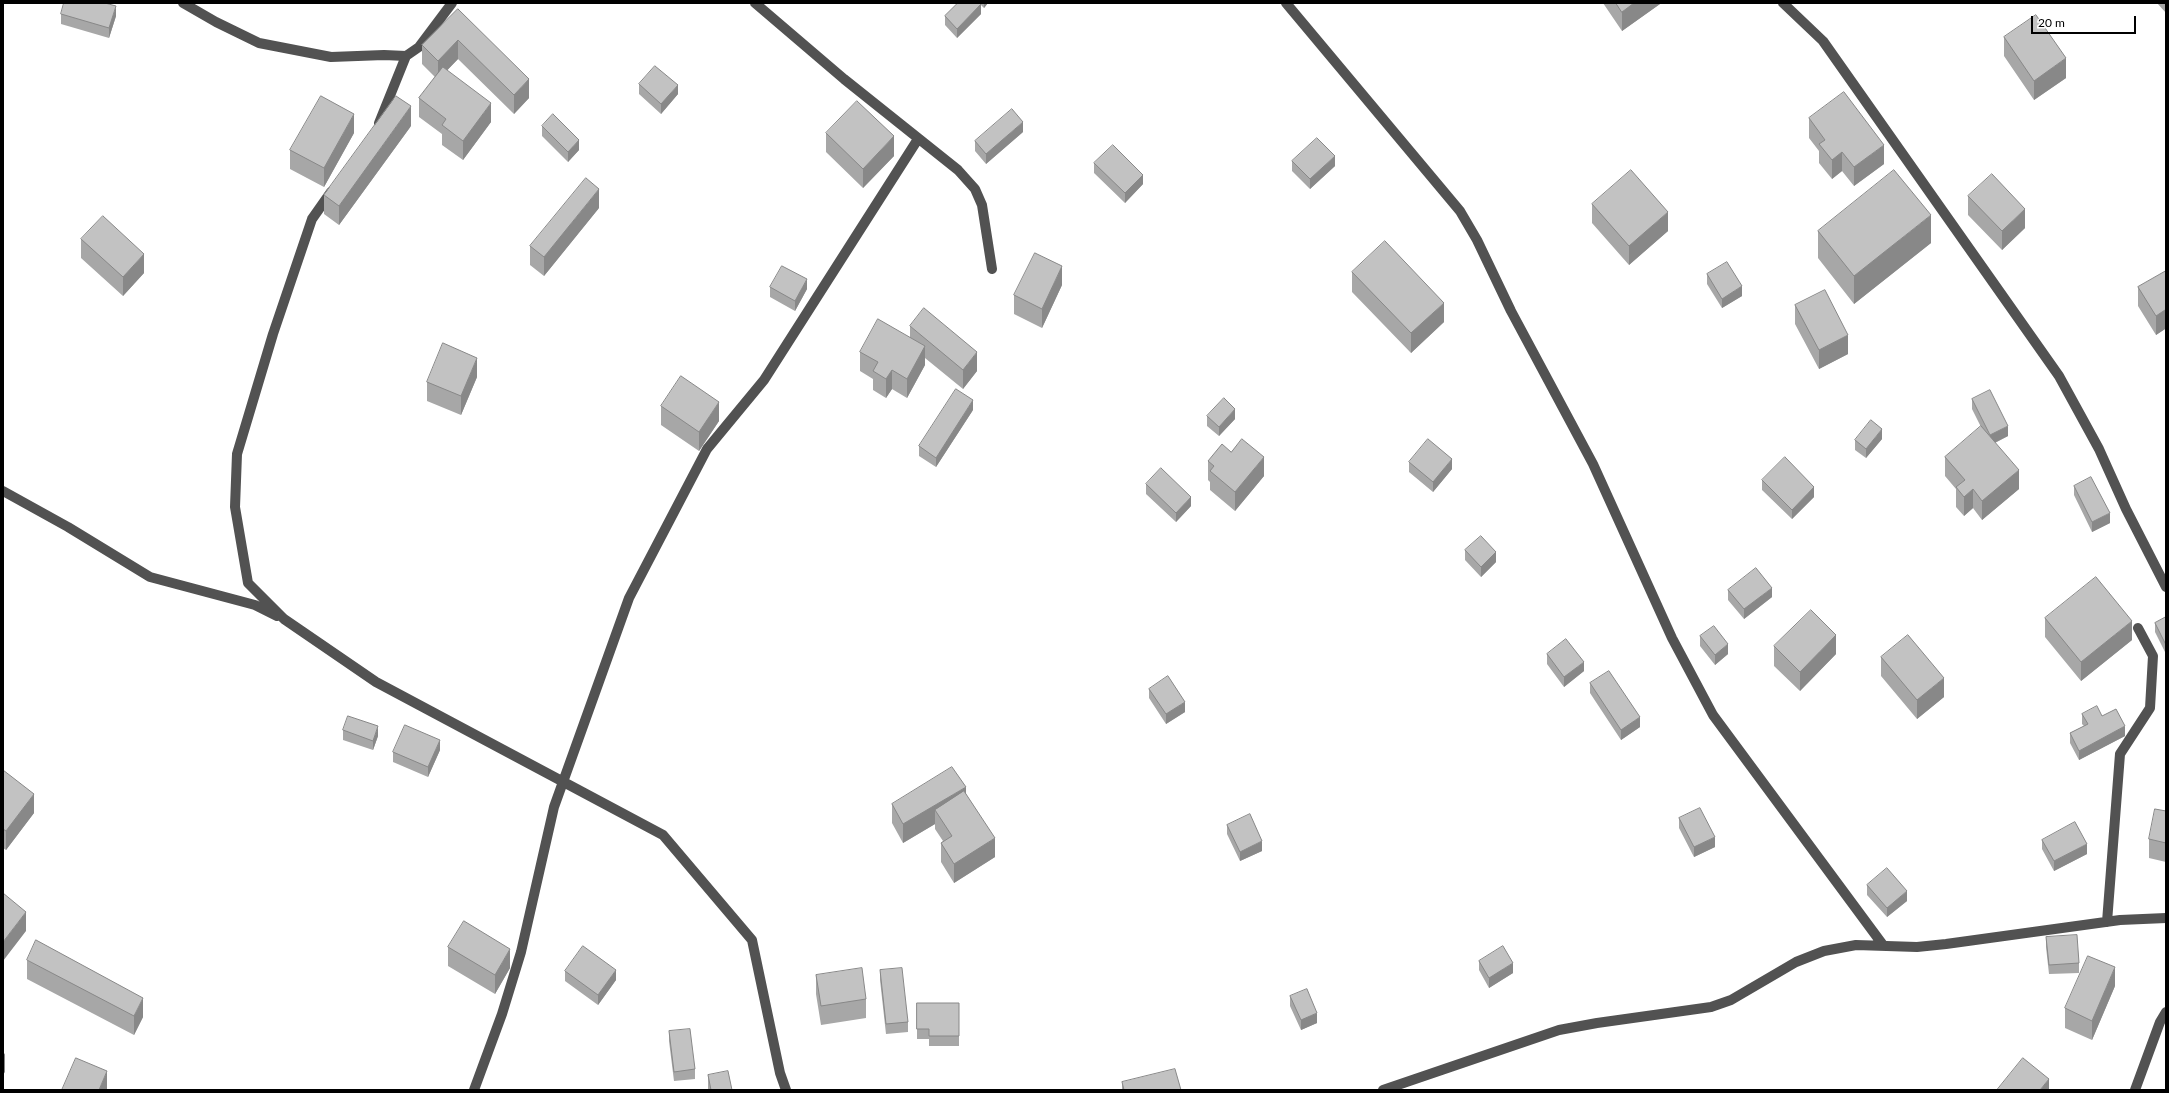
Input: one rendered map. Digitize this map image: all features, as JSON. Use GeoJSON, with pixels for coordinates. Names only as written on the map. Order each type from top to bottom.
{"type":"FeatureCollection","features":[{"type":"Feature","properties":{"kind":"street"},"geometry":{"type":"LineString","coordinates":[[183,3],[216,22],[259,43],[331,57],[384,54],[406,56]]}},
{"type":"Feature","properties":{"kind":"street"},"geometry":{"type":"LineString","coordinates":[[373,132],[382,119],[406,56],[419,47],[452,3]]}},
{"type":"Feature","properties":{"kind":"street"},"geometry":{"type":"LineString","coordinates":[[755,3],[844,80],[958,170],[975,189],[982,205],[992,269]]}},
{"type":"Feature","properties":{"kind":"street"},"geometry":{"type":"LineString","coordinates":[[1286,3],[1460,211],[1477,240],[1511,311],[1593,464],[1672,638],[1713,715],[1883,945]]}},
{"type":"Feature","properties":{"kind":"street"},"geometry":{"type":"LineString","coordinates":[[1783,3],[1823,41],[2059,376],[2099,449],[2126,509],[2166,587]]}},
{"type":"Feature","properties":{"kind":"street"},"geometry":{"type":"LineString","coordinates":[[474,1090],[502,1014],[521,952],[554,807],[629,598],[707,449],[764,380],[918,139]]}},
{"type":"Feature","properties":{"kind":"street"},"geometry":{"type":"LineString","coordinates":[[284,619],[248,583],[235,507],[237,454],[273,334],[312,219],[338,182]]}},
{"type":"Feature","properties":{"kind":"street"},"geometry":{"type":"LineString","coordinates":[[3,490],[68,527],[150,577],[255,605],[284,619],[376,682],[663,835],[752,940],[780,1073],[786,1090]]}},
{"type":"Feature","properties":{"kind":"street"},"geometry":{"type":"LineString","coordinates":[[2107,922],[2120,754],[2150,708],[2153,656],[2138,628]]}},
{"type":"Feature","properties":{"kind":"street"},"geometry":{"type":"LineString","coordinates":[[1383,1090],[1559,1030],[1597,1023],[1711,1007],[1731,1000],[1796,962],[1824,951],[1856,945],[1917,947],[2107,922],[2166,918]]}},
{"type":"Feature","properties":{"kind":"street"},"geometry":{"type":"LineString","coordinates":[[2135,1090],[2160,1022],[2166,1012]]}},
{"type":"Feature","properties":{"kind":"building"},"geometry":{"type":"Polygon","coordinates":[[[64,3],[105,3],[116,6],[109,28],[61,14],[64,3]]]}},
{"type":"Feature","properties":{"kind":"building"},"geometry":{"type":"Polygon","coordinates":[[[958,3],[981,4],[957,29],[945,16],[958,3]]]}},
{"type":"Feature","properties":{"kind":"building"},"geometry":{"type":"Polygon","coordinates":[[[1616,3],[1634,3],[1622,12],[1616,3]]]}},
{"type":"Feature","properties":{"kind":"building"},"geometry":{"type":"Polygon","coordinates":[[[458,9],[529,79],[514,95],[458,40],[438,61],[422,45],[458,9]]]}},
{"type":"Feature","properties":{"kind":"building"},"geometry":{"type":"Polygon","coordinates":[[[2036,15],[2066,58],[2034,81],[2004,37],[2036,15]]]}},
{"type":"Feature","properties":{"kind":"building"},"geometry":{"type":"Polygon","coordinates":[[[655,66],[678,85],[661,104],[639,84],[655,66]]]}},
{"type":"Feature","properties":{"kind":"building"},"geometry":{"type":"Polygon","coordinates":[[[443,67],[491,103],[463,141],[442,125],[446,119],[419,98],[443,67]]]}},
{"type":"Feature","properties":{"kind":"building"},"geometry":{"type":"Polygon","coordinates":[[[1844,92],[1884,145],[1854,167],[1842,152],[1832,160],[1819,144],[1825,140],[1809,118],[1844,92]]]}},
{"type":"Feature","properties":{"kind":"building"},"geometry":{"type":"Polygon","coordinates":[[[321,96],[354,114],[324,168],[290,150],[321,96]]]}},
{"type":"Feature","properties":{"kind":"building"},"geometry":{"type":"Polygon","coordinates":[[[396,96],[411,106],[339,206],[324,195],[396,96]]]}},
{"type":"Feature","properties":{"kind":"building"},"geometry":{"type":"Polygon","coordinates":[[[857,101],[894,136],[863,169],[826,133],[857,101]]]}},
{"type":"Feature","properties":{"kind":"building"},"geometry":{"type":"Polygon","coordinates":[[[1012,109],[1023,122],[986,154],[975,141],[1012,109]]]}},
{"type":"Feature","properties":{"kind":"building"},"geometry":{"type":"Polygon","coordinates":[[[553,114],[579,140],[568,152],[542,126],[553,114]]]}},
{"type":"Feature","properties":{"kind":"building"},"geometry":{"type":"Polygon","coordinates":[[[1317,138],[1335,156],[1310,179],[1292,161],[1317,138]]]}},
{"type":"Feature","properties":{"kind":"building"},"geometry":{"type":"Polygon","coordinates":[[[1113,145],[1143,175],[1125,193],[1094,163],[1113,145]]]}},
{"type":"Feature","properties":{"kind":"building"},"geometry":{"type":"Polygon","coordinates":[[[1631,170],[1668,212],[1629,246],[1592,204],[1631,170]]]}},
{"type":"Feature","properties":{"kind":"building"},"geometry":{"type":"Polygon","coordinates":[[[1894,170],[1931,215],[1854,276],[1818,231],[1894,170]]]}},
{"type":"Feature","properties":{"kind":"building"},"geometry":{"type":"Polygon","coordinates":[[[1992,174],[2025,209],[2002,231],[1968,196],[1992,174]]]}},
{"type":"Feature","properties":{"kind":"building"},"geometry":{"type":"Polygon","coordinates":[[[586,178],[599,189],[544,257],[530,246],[586,178]]]}},
{"type":"Feature","properties":{"kind":"building"},"geometry":{"type":"Polygon","coordinates":[[[103,216],[144,254],[123,277],[81,239],[103,216]]]}},
{"type":"Feature","properties":{"kind":"building"},"geometry":{"type":"Polygon","coordinates":[[[1385,241],[1444,303],[1411,333],[1352,272],[1385,241]]]}},
{"type":"Feature","properties":{"kind":"building"},"geometry":{"type":"Polygon","coordinates":[[[1035,253],[1062,266],[1042,309],[1014,295],[1035,253]]]}},
{"type":"Feature","properties":{"kind":"building"},"geometry":{"type":"Polygon","coordinates":[[[1727,262],[1742,286],[1722,299],[1707,274],[1727,262]]]}},
{"type":"Feature","properties":{"kind":"building"},"geometry":{"type":"Polygon","coordinates":[[[782,266],[807,279],[795,301],[770,287],[782,266]]]}},
{"type":"Feature","properties":{"kind":"building"},"geometry":{"type":"Polygon","coordinates":[[[2166,271],[2166,311],[2165,310],[2156,316],[2138,287],[2166,271]]]}},
{"type":"Feature","properties":{"kind":"building"},"geometry":{"type":"Polygon","coordinates":[[[1825,290],[1848,335],[1819,350],[1795,305],[1825,290]]]}},
{"type":"Feature","properties":{"kind":"building"},"geometry":{"type":"Polygon","coordinates":[[[924,308],[977,352],[963,370],[910,326],[924,308]]]}},
{"type":"Feature","properties":{"kind":"building"},"geometry":{"type":"Polygon","coordinates":[[[878,319],[925,346],[907,379],[892,370],[886,379],[873,371],[878,362],[860,352],[878,319]]]}},
{"type":"Feature","properties":{"kind":"building"},"geometry":{"type":"Polygon","coordinates":[[[443,343],[477,358],[461,396],[427,382],[443,343]]]}},
{"type":"Feature","properties":{"kind":"building"},"geometry":{"type":"Polygon","coordinates":[[[681,376],[719,402],[699,432],[661,406],[681,376]]]}},
{"type":"Feature","properties":{"kind":"building"},"geometry":{"type":"Polygon","coordinates":[[[956,389],[973,400],[936,458],[919,446],[956,389]]]}},
{"type":"Feature","properties":{"kind":"building"},"geometry":{"type":"Polygon","coordinates":[[[1990,390],[2008,426],[1990,435],[1972,399],[1990,390]]]}},
{"type":"Feature","properties":{"kind":"building"},"geometry":{"type":"Polygon","coordinates":[[[1224,398],[1235,409],[1219,427],[1207,416],[1224,398]]]}},
{"type":"Feature","properties":{"kind":"building"},"geometry":{"type":"Polygon","coordinates":[[[1871,420],[1882,429],[1866,449],[1855,440],[1871,420]]]}},
{"type":"Feature","properties":{"kind":"building"},"geometry":{"type":"Polygon","coordinates":[[[1981,426],[2019,470],[1982,501],[1973,489],[1964,497],[1956,487],[1965,480],[1945,457],[1981,426]]]}},
{"type":"Feature","properties":{"kind":"building"},"geometry":{"type":"Polygon","coordinates":[[[1242,439],[1264,457],[1235,492],[1210,471],[1214,466],[1208,461],[1222,444],[1231,452],[1242,439]]]}},
{"type":"Feature","properties":{"kind":"building"},"geometry":{"type":"Polygon","coordinates":[[[1428,439],[1452,459],[1433,482],[1409,462],[1428,439]]]}},
{"type":"Feature","properties":{"kind":"building"},"geometry":{"type":"Polygon","coordinates":[[[1785,457],[1814,487],[1792,510],[1762,480],[1785,457]]]}},
{"type":"Feature","properties":{"kind":"building"},"geometry":{"type":"Polygon","coordinates":[[[1161,468],[1191,497],[1176,513],[1146,484],[1161,468]]]}},
{"type":"Feature","properties":{"kind":"building"},"geometry":{"type":"Polygon","coordinates":[[[2091,477],[2110,513],[2092,522],[2074,486],[2091,477]]]}},
{"type":"Feature","properties":{"kind":"building"},"geometry":{"type":"Polygon","coordinates":[[[1481,536],[1496,552],[1481,567],[1465,550],[1481,536]]]}},
{"type":"Feature","properties":{"kind":"building"},"geometry":{"type":"Polygon","coordinates":[[[1756,568],[1772,588],[1744,609],[1728,590],[1756,568]]]}},
{"type":"Feature","properties":{"kind":"building"},"geometry":{"type":"Polygon","coordinates":[[[2096,577],[2132,621],[2081,662],[2045,618],[2096,577]]]}},
{"type":"Feature","properties":{"kind":"building"},"geometry":{"type":"Polygon","coordinates":[[[1811,610],[1836,635],[1800,672],[1774,646],[1811,610]]]}},
{"type":"Feature","properties":{"kind":"building"},"geometry":{"type":"Polygon","coordinates":[[[2166,617],[2166,645],[2155,623],[2166,617]]]}},
{"type":"Feature","properties":{"kind":"building"},"geometry":{"type":"Polygon","coordinates":[[[1714,626],[1728,644],[1715,655],[1700,636],[1714,626]]]}},
{"type":"Feature","properties":{"kind":"building"},"geometry":{"type":"Polygon","coordinates":[[[1908,635],[1944,678],[1917,700],[1881,657],[1908,635]]]}},
{"type":"Feature","properties":{"kind":"building"},"geometry":{"type":"Polygon","coordinates":[[[1566,639],[1584,662],[1564,677],[1547,654],[1566,639]]]}},
{"type":"Feature","properties":{"kind":"building"},"geometry":{"type":"Polygon","coordinates":[[[1609,671],[1640,717],[1621,730],[1590,683],[1609,671]]]}},
{"type":"Feature","properties":{"kind":"building"},"geometry":{"type":"Polygon","coordinates":[[[1168,676],[1185,702],[1166,714],[1149,689],[1168,676]]]}},
{"type":"Feature","properties":{"kind":"building"},"geometry":{"type":"Polygon","coordinates":[[[2097,706],[2102,716],[2116,709],[2125,726],[2079,751],[2070,733],[2088,724],[2082,714],[2097,706]]]}},
{"type":"Feature","properties":{"kind":"building"},"geometry":{"type":"Polygon","coordinates":[[[348,716],[378,726],[373,741],[343,730],[348,716]]]}},
{"type":"Feature","properties":{"kind":"building"},"geometry":{"type":"Polygon","coordinates":[[[405,725],[440,740],[428,767],[393,752],[405,725]]]}},
{"type":"Feature","properties":{"kind":"building"},"geometry":{"type":"Polygon","coordinates":[[[952,767],[966,787],[903,824],[892,804],[952,767]]]}},
{"type":"Feature","properties":{"kind":"building"},"geometry":{"type":"Polygon","coordinates":[[[3,770],[34,794],[6,831],[3,829],[3,770]]]}},
{"type":"Feature","properties":{"kind":"building"},"geometry":{"type":"Polygon","coordinates":[[[964,791],[995,838],[954,864],[941,843],[952,836],[935,810],[964,791]]]}},
{"type":"Feature","properties":{"kind":"building"},"geometry":{"type":"Polygon","coordinates":[[[1700,808],[1715,837],[1694,847],[1679,818],[1700,808]]]}},
{"type":"Feature","properties":{"kind":"building"},"geometry":{"type":"Polygon","coordinates":[[[2155,809],[2166,811],[2166,843],[2149,839],[2155,809]]]}},
{"type":"Feature","properties":{"kind":"building"},"geometry":{"type":"Polygon","coordinates":[[[1250,814],[1262,841],[1240,852],[1227,825],[1250,814]]]}},
{"type":"Feature","properties":{"kind":"building"},"geometry":{"type":"Polygon","coordinates":[[[2075,822],[2087,844],[2054,861],[2042,840],[2075,822]]]}},
{"type":"Feature","properties":{"kind":"building"},"geometry":{"type":"Polygon","coordinates":[[[1887,868],[1907,891],[1887,908],[1867,885],[1887,868]]]}},
{"type":"Feature","properties":{"kind":"building"},"geometry":{"type":"Polygon","coordinates":[[[3,893],[26,912],[3,942],[3,893]]]}},
{"type":"Feature","properties":{"kind":"building"},"geometry":{"type":"Polygon","coordinates":[[[464,921],[510,949],[495,975],[448,947],[464,921]]]}},
{"type":"Feature","properties":{"kind":"building"},"geometry":{"type":"Polygon","coordinates":[[[2077,935],[2079,963],[2049,965],[2046,937],[2077,935]]]}},
{"type":"Feature","properties":{"kind":"building"},"geometry":{"type":"Polygon","coordinates":[[[36,940],[143,998],[134,1016],[27,960],[36,940]]]}},
{"type":"Feature","properties":{"kind":"building"},"geometry":{"type":"Polygon","coordinates":[[[583,946],[616,970],[598,995],[565,971],[583,946]]]}},
{"type":"Feature","properties":{"kind":"building"},"geometry":{"type":"Polygon","coordinates":[[[1503,946],[1513,963],[1489,978],[1479,961],[1503,946]]]}},
{"type":"Feature","properties":{"kind":"building"},"geometry":{"type":"Polygon","coordinates":[[[2088,956],[2115,967],[2092,1021],[2065,1008],[2088,956]]]}},
{"type":"Feature","properties":{"kind":"building"},"geometry":{"type":"Polygon","coordinates":[[[862,968],[866,999],[821,1006],[816,975],[862,968]]]}},
{"type":"Feature","properties":{"kind":"building"},"geometry":{"type":"Polygon","coordinates":[[[902,968],[908,1022],[886,1024],[880,970],[902,968]]]}},
{"type":"Feature","properties":{"kind":"building"},"geometry":{"type":"Polygon","coordinates":[[[1307,989],[1317,1013],[1301,1020],[1290,996],[1307,989]]]}},
{"type":"Feature","properties":{"kind":"building"},"geometry":{"type":"Polygon","coordinates":[[[917,1003],[959,1003],[959,1036],[929,1036],[929,1029],[917,1029],[917,1003]]]}},
{"type":"Feature","properties":{"kind":"building"},"geometry":{"type":"Polygon","coordinates":[[[690,1029],[695,1069],[674,1072],[669,1031],[690,1029]]]}},
{"type":"Feature","properties":{"kind":"building"},"geometry":{"type":"Polygon","coordinates":[[[76,1058],[107,1071],[99,1090],[62,1090],[76,1058]]]}},
{"type":"Feature","properties":{"kind":"building"},"geometry":{"type":"Polygon","coordinates":[[[2023,1058],[2049,1079],[2040,1090],[1997,1090],[2023,1058]]]}},
{"type":"Feature","properties":{"kind":"building"},"geometry":{"type":"Polygon","coordinates":[[[1175,1069],[1181,1090],[1124,1090],[1122,1082],[1175,1069]]]}},
{"type":"Feature","properties":{"kind":"building"},"geometry":{"type":"Polygon","coordinates":[[[728,1071],[732,1090],[711,1090],[708,1075],[728,1071]]]}}]}
